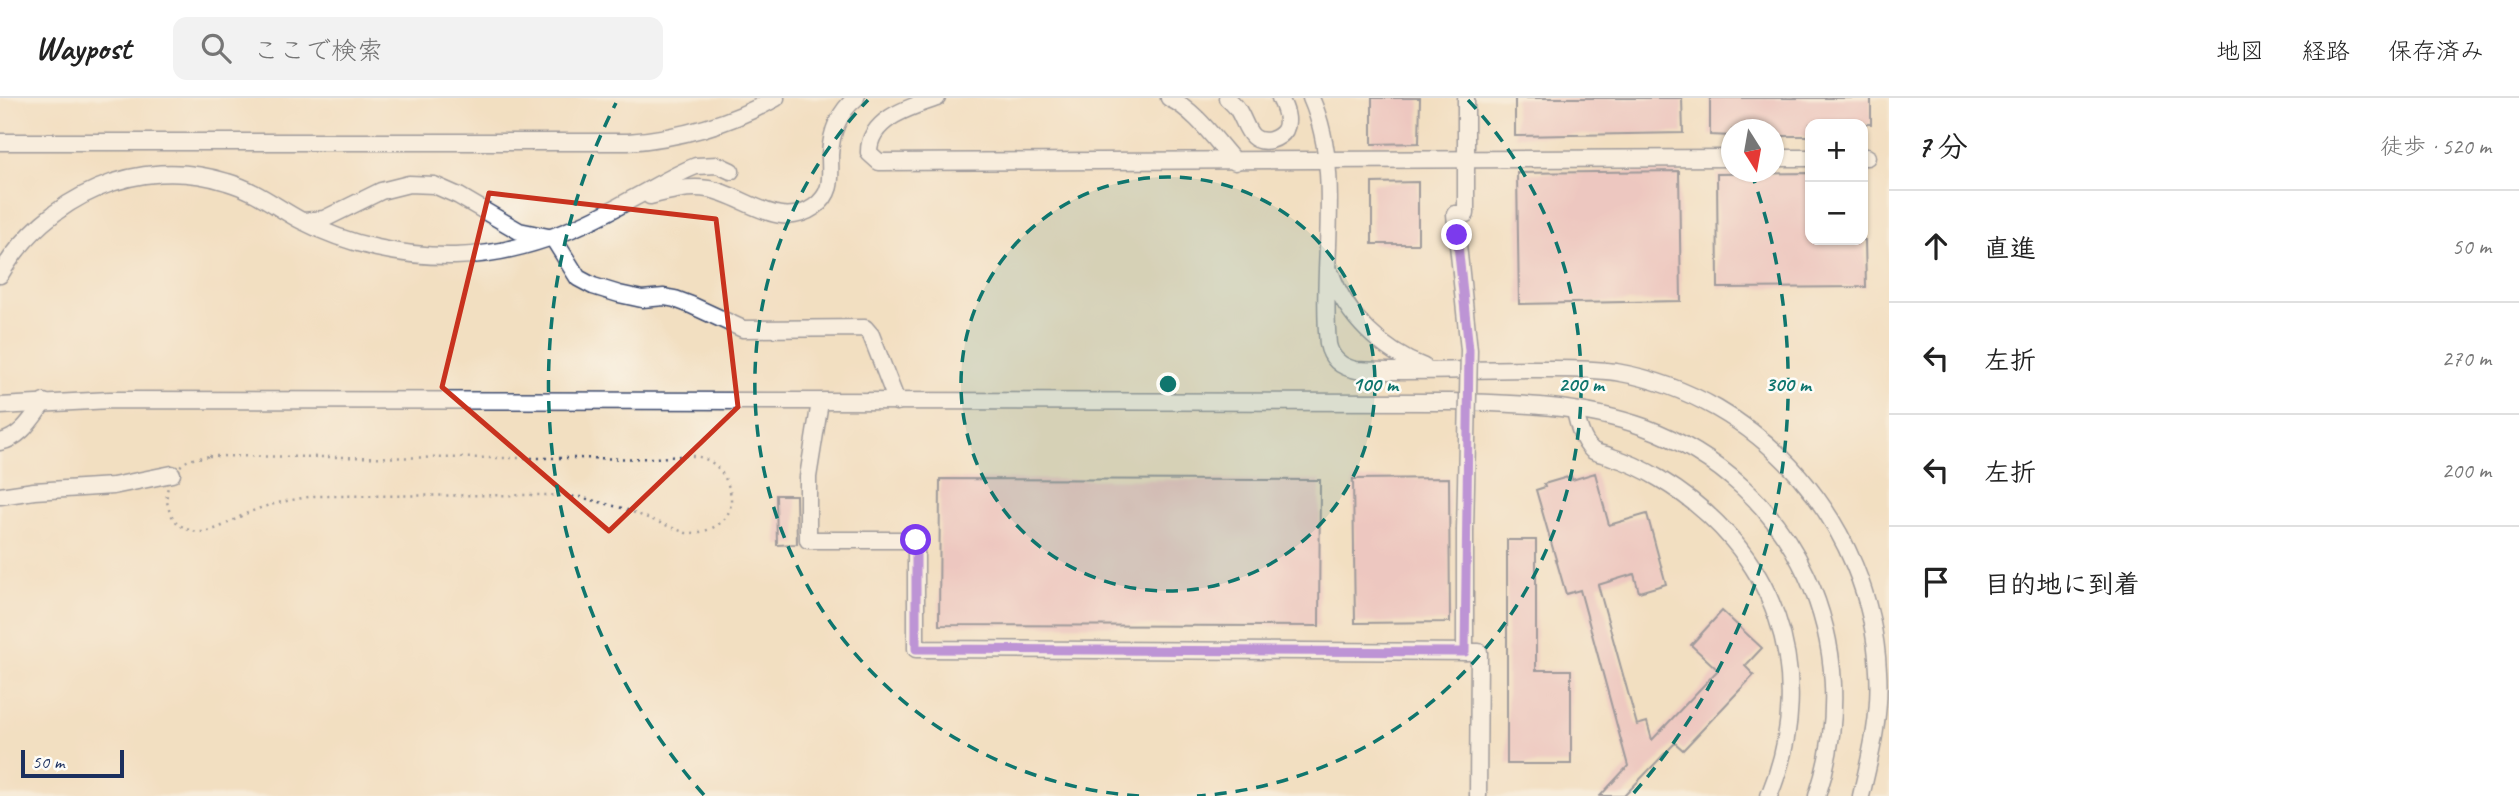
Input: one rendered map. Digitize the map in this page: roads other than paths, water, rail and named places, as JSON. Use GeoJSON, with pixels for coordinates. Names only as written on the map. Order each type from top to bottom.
{"type":"FeatureCollection","features":[{"type":"Feature","properties":{"kind":"lane"},"geometry":{"type":"LineString","coordinates":[[0,142],[628,142],[670,137],[712,127],[776,98]]}},
{"type":"Feature","properties":{"kind":"lane"},"geometry":{"type":"LineString","coordinates":[[631,200],[683,188],[707,189],[727,194],[768,213],[783,216],[811,209],[822,201],[830,187],[830,156],[838,121],[856,98]]}},
{"type":"Feature","properties":{"kind":"lane"},"geometry":{"type":"LineString","coordinates":[[937,98],[913,106],[885,121],[872,135],[869,153],[879,162],[1721,158]]}},
{"type":"Feature","properties":{"kind":"lane"},"geometry":{"type":"LineString","coordinates":[[1169,98],[1184,107],[1235,162]]}},
{"type":"Feature","properties":{"kind":"lane"},"geometry":{"type":"LineString","coordinates":[[1227,98],[1237,108],[1247,132],[1265,141],[1277,138],[1286,128],[1286,114],[1280,98]]}},
{"type":"Feature","properties":{"kind":"lane"},"geometry":{"type":"LineString","coordinates":[[1311,98],[1320,119],[1327,160],[1327,338],[1335,360],[1356,370],[1582,369],[1633,376],[1666,386],[1714,407],[1743,425],[1783,458],[1817,497],[1840,533],[1858,572],[1878,656],[1878,707],[1874,741],[1861,796]]}},
{"type":"Feature","properties":{"kind":"lane"},"geometry":{"type":"LineString","coordinates":[[1465,652],[1469,350],[1455,214],[1466,214],[1466,98]]}},
{"type":"Feature","properties":{"kind":"lane"},"geometry":{"type":"LineString","coordinates":[[1784,158],[1805,158]]}},
{"type":"Feature","properties":{"kind":"lane"},"geometry":{"type":"LineString","coordinates":[[0,275],[24,241],[57,209],[96,188],[139,175],[169,173],[214,178],[257,193],[302,221],[346,240],[390,250],[456,256],[522,247],[553,237],[584,225],[696,166],[711,164],[731,171]]}},
{"type":"Feature","properties":{"kind":"lane"},"geometry":{"type":"LineString","coordinates":[[302,221],[324,219],[381,191],[409,184],[434,185],[459,195],[519,231],[553,237],[578,278],[593,286],[642,299],[676,299],[743,330],[865,328],[871,335],[897,402]]}},
{"type":"Feature","properties":{"kind":"lane"},"geometry":{"type":"LineString","coordinates":[[1328,265],[1339,293],[1366,329],[1402,357],[1430,369]]}},
{"type":"Feature","properties":{"kind":"lane"},"geometry":{"type":"LineString","coordinates":[[0,406],[99,400],[1449,402],[1512,404],[1608,417],[1641,426],[1702,455],[1754,498],[1795,551],[1822,613],[1833,671],[1833,729],[1817,796]]}},
{"type":"Feature","properties":{"kind":"lane"},"geometry":{"type":"LineString","coordinates":[[0,442],[8,440],[26,427],[44,402]]}},
{"type":"Feature","properties":{"kind":"lane"},"geometry":{"type":"LineString","coordinates":[[820,402],[808,477],[808,540],[916,540],[916,649],[1479,652],[1478,796]]}},
{"type":"Feature","properties":{"kind":"lane"},"geometry":{"type":"LineString","coordinates":[[1575,411],[1585,440],[1594,452],[1644,470],[1691,500],[1731,539],[1768,593],[1783,633],[1791,692],[1786,744],[1769,796]]}},
{"type":"Feature","properties":{"kind":"lane"},"geometry":{"type":"LineString","coordinates":[[0,496],[113,486],[172,474]]}}]}
